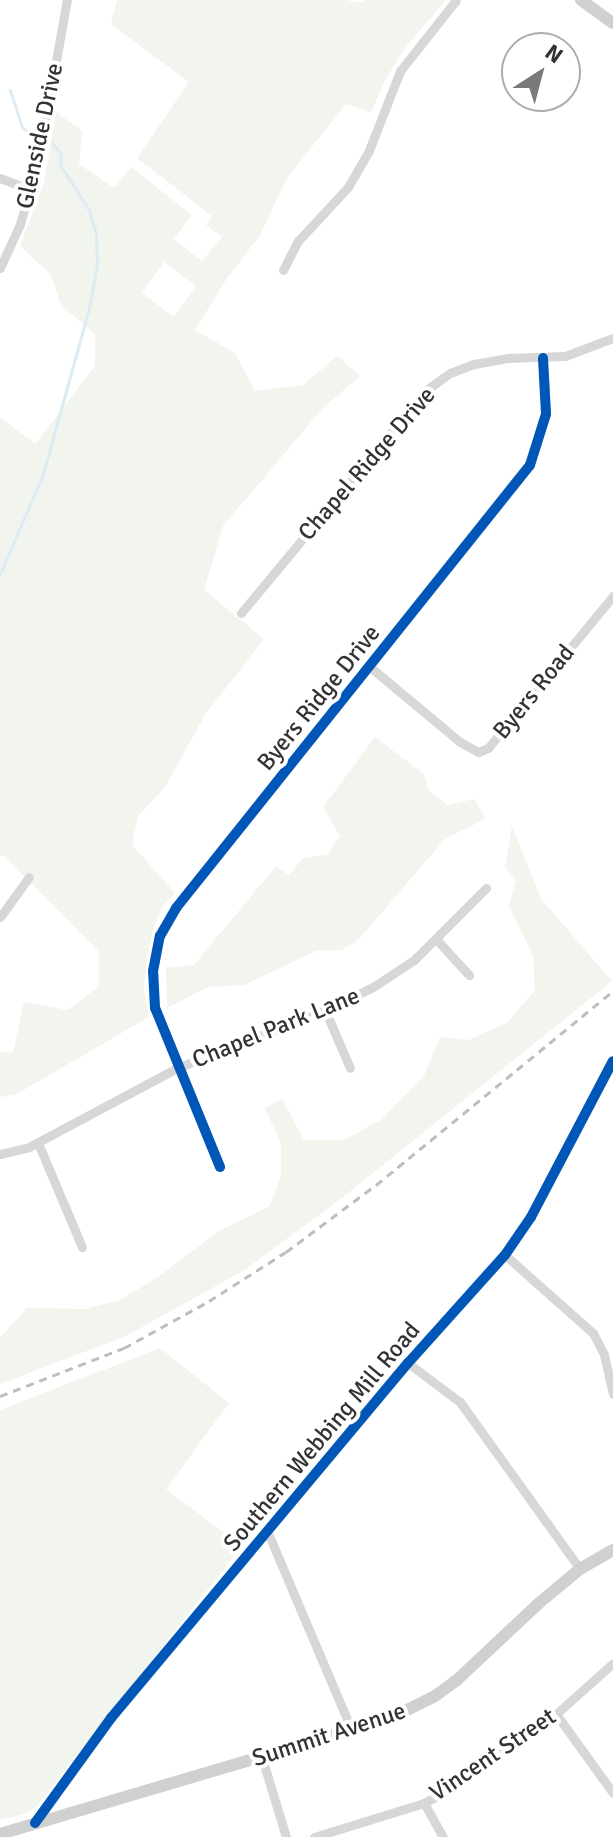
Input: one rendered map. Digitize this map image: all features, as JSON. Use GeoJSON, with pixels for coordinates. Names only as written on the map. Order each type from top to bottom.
{"type":"FeatureCollection","features":[{"type":"Feature","properties":{"kind":"main road"},"geometry":{"type":"LineString","coordinates":[[581,0],[613,23]]}},
{"type":"Feature","properties":{"kind":"main road","name":"Summit Avenue"},"geometry":{"type":"LineString","coordinates":[[0,1834],[391,1718],[435,1696],[580,1569],[613,1550]]}},
{"type":"Feature","properties":{"kind":"street","name":"Glenside Drive"},"geometry":{"type":"LineString","coordinates":[[0,268],[31,190],[67,0]]}},
{"type":"Feature","properties":{"kind":"street"},"geometry":{"type":"LineString","coordinates":[[283,270],[298,241],[348,187],[368,153],[400,71],[456,0]]}},
{"type":"Feature","properties":{"kind":"street"},"geometry":{"type":"LineString","coordinates":[[0,178],[31,190]]}},
{"type":"Feature","properties":{"kind":"street","name":"Chapel Ridge Drive"},"geometry":{"type":"LineString","coordinates":[[241,613],[425,391],[450,373],[474,364],[508,358],[565,356],[613,338]]}},
{"type":"Feature","properties":{"kind":"street","name":"Byers Ridge Drive"},"geometry":{"type":"LineString","coordinates":[[220,1167],[155,1008],[153,971],[160,936],[176,908],[530,465],[546,414],[543,358]]}},
{"type":"Feature","properties":{"kind":"street","name":"Byers Road"},"geometry":{"type":"LineString","coordinates":[[370,667],[460,742],[478,752],[488,748],[613,596]]}},
{"type":"Feature","properties":{"kind":"street"},"geometry":{"type":"LineString","coordinates":[[0,917],[29,877]]}},
{"type":"Feature","properties":{"kind":"street","name":"Chapel Park Lane"},"geometry":{"type":"LineString","coordinates":[[0,1154],[38,1143],[177,1068],[325,1010],[398,973],[486,888]]}},
{"type":"Feature","properties":{"kind":"street"},"geometry":{"type":"LineString","coordinates":[[436,939],[469,975]]}},
{"type":"Feature","properties":{"kind":"street"},"geometry":{"type":"LineString","coordinates":[[325,1010],[350,1068]]}},
{"type":"Feature","properties":{"kind":"street","name":"Southern Webbing Mill Road"},"geometry":{"type":"LineString","coordinates":[[35,1823],[111,1718],[408,1363],[505,1255],[531,1217],[613,1061]]}},
{"type":"Feature","properties":{"kind":"street"},"geometry":{"type":"LineString","coordinates":[[38,1143],[82,1247]]}},
{"type":"Feature","properties":{"kind":"street"},"geometry":{"type":"LineString","coordinates":[[505,1255],[593,1333],[604,1355],[613,1394]]}},
{"type":"Feature","properties":{"kind":"street"},"geometry":{"type":"LineString","coordinates":[[408,1363],[460,1402],[580,1569]]}},
{"type":"Feature","properties":{"kind":"street"},"geometry":{"type":"LineString","coordinates":[[268,1533],[352,1731]]}},
{"type":"Feature","properties":{"kind":"street","name":"Vincent Street"},"geometry":{"type":"LineString","coordinates":[[314,1837],[424,1803],[491,1763],[556,1714],[613,1663]]}},
{"type":"Feature","properties":{"kind":"street"},"geometry":{"type":"LineString","coordinates":[[556,1714],[613,1793]]}},
{"type":"Feature","properties":{"kind":"street"},"geometry":{"type":"LineString","coordinates":[[262,1758],[286,1837]]}},
{"type":"Feature","properties":{"kind":"street"},"geometry":{"type":"LineString","coordinates":[[424,1803],[443,1837]]}},
{"type":"Feature","properties":{"kind":"shaded area"},"geometry":{"type":"Polygon","coordinates":[[[117,0],[346,0],[361,3],[365,0],[446,0],[405,48],[385,80],[371,112],[346,104],[287,178],[260,235],[226,280],[195,330],[235,353],[255,391],[303,385],[337,356],[360,376],[323,408],[223,526],[204,590],[264,639],[205,715],[165,787],[138,816],[132,845],[175,893],[163,906],[154,926],[147,958],[144,989],[149,1017],[15,1095],[0,1097],[0,1052],[13,1053],[24,1002],[68,1010],[99,986],[99,952],[4,856],[0,856],[0,417],[35,444],[95,366],[95,335],[61,305],[51,275],[20,246],[44,183],[56,112],[82,131],[79,164],[114,188],[131,167],[192,215],[174,239],[202,261],[222,237],[206,225],[212,216],[137,158],[189,82],[111,24],[117,0]],[[164,262],[142,293],[174,317],[196,286],[164,262]]]}},
{"type":"Feature","properties":{"kind":"shaded area"},"geometry":{"type":"Polygon","coordinates":[[[375,737],[424,774],[429,791],[448,805],[474,799],[486,819],[446,838],[358,940],[342,950],[316,951],[244,985],[208,987],[167,1008],[166,968],[194,965],[276,866],[289,875],[303,858],[327,855],[340,836],[323,807],[375,737]]]}},
{"type":"Feature","properties":{"kind":"shaded area"},"geometry":{"type":"Polygon","coordinates":[[[512,826],[541,899],[612,981],[342,1198],[243,1271],[126,1336],[0,1384],[0,1338],[27,1308],[85,1309],[120,1300],[158,1277],[219,1231],[270,1206],[281,1176],[281,1144],[265,1108],[282,1099],[304,1140],[344,1140],[381,1120],[424,1076],[440,1037],[469,1040],[508,1022],[535,990],[533,956],[509,906],[516,880],[505,867],[512,826]]]}},
{"type":"Feature","properties":{"kind":"shaded area"},"geometry":{"type":"Polygon","coordinates":[[[160,1348],[229,1403],[166,1489],[242,1546],[37,1806],[24,1814],[0,1820],[0,1410],[160,1348]]]}},
{"type":"Feature","properties":{"kind":"waterway"},"geometry":{"type":"LineString","coordinates":[[10,90],[22,127],[33,136]]}},
{"type":"Feature","properties":{"kind":"waterway"},"geometry":{"type":"LineString","coordinates":[[0,574],[43,474],[89,308],[97,264],[96,234],[89,210],[60,165],[61,154],[52,143]]}},
{"type":"Feature","properties":{"kind":"railway"},"geometry":{"type":"LineString","coordinates":[[0,1396],[124,1348],[209,1301],[286,1252],[376,1185],[613,991]]}},
{"type":"Feature","properties":{"kind":"cycle path"},"geometry":{"type":"LineString","coordinates":[[220,1167],[155,1008],[153,971],[160,936],[176,908],[530,465],[546,414],[543,358]]}},
{"type":"Feature","properties":{"kind":"cycle path"},"geometry":{"type":"LineString","coordinates":[[35,1823],[111,1718],[408,1363],[505,1255],[531,1217],[613,1061]]}}]}
